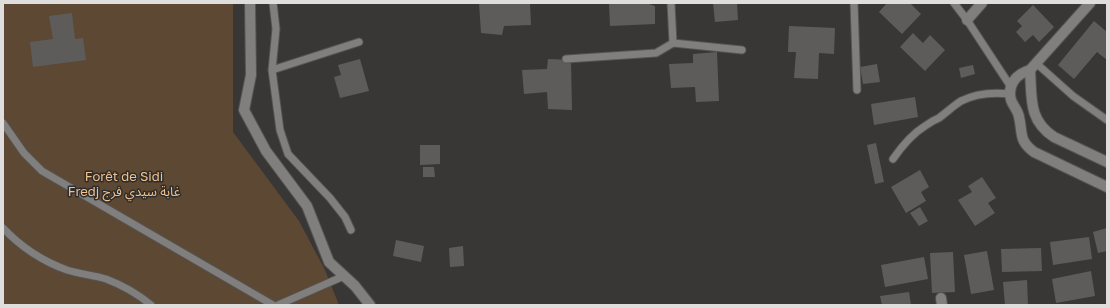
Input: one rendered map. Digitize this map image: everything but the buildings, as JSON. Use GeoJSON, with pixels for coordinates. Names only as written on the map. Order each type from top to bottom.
{"type":"FeatureCollection","features":[{"type":"Feature","properties":{"kind":"street"},"geometry":{"type":"LineString","coordinates":[[250,3],[251,75],[244,110],[266,151],[307,206],[329,262],[355,286],[370,305]]}},
{"type":"Feature","properties":{"kind":"street"},"geometry":{"type":"LineString","coordinates":[[967,20],[982,3]]}},
{"type":"Feature","properties":{"kind":"street"},"geometry":{"type":"LineString","coordinates":[[1090,3],[1033,66],[1018,75],[1013,80],[1010,90],[1011,100],[1019,116],[1024,143],[1034,152],[1107,187]]}},
{"type":"Feature","properties":{"kind":"street"},"geometry":{"type":"LineString","coordinates":[[1033,66],[1033,111],[1041,126],[1054,137],[1107,162]]}},
{"type":"Feature","properties":{"kind":"lane"},"geometry":{"type":"LineString","coordinates":[[273,3],[276,29],[272,70],[280,130],[288,154],[330,198],[344,216],[351,230]]}},
{"type":"Feature","properties":{"kind":"lane"},"geometry":{"type":"LineString","coordinates":[[671,3],[673,43]]}},
{"type":"Feature","properties":{"kind":"lane"},"geometry":{"type":"LineString","coordinates":[[854,3],[857,90]]}},
{"type":"Feature","properties":{"kind":"lane"},"geometry":{"type":"LineString","coordinates":[[893,159],[914,134],[961,102],[978,95],[1010,90],[967,20],[954,3]]}},
{"type":"Feature","properties":{"kind":"lane"},"geometry":{"type":"LineString","coordinates":[[272,70],[358,42]]}},
{"type":"Feature","properties":{"kind":"lane"},"geometry":{"type":"LineString","coordinates":[[566,59],[656,53],[673,43],[742,50]]}},
{"type":"Feature","properties":{"kind":"lane"},"geometry":{"type":"LineString","coordinates":[[1033,66],[1107,120]]}},
{"type":"Feature","properties":{"kind":"lane"},"geometry":{"type":"LineString","coordinates":[[3,123],[24,152],[42,172],[273,305]]}},
{"type":"Feature","properties":{"kind":"lane"},"geometry":{"type":"LineString","coordinates":[[3,228],[23,247],[36,256],[68,270],[111,281],[133,292],[151,305]]}},
{"type":"Feature","properties":{"kind":"lane"},"geometry":{"type":"LineString","coordinates":[[278,305],[344,276]]}},
{"type":"Feature","properties":{"kind":"green space","name":"Forêt de Sidi Fredj غابة سيدي فرج"},"geometry":{"type":"Polygon","coordinates":[[[3,3],[233,3],[233,132],[299,221],[325,270],[339,305],[3,305],[3,3]]]}}]}
